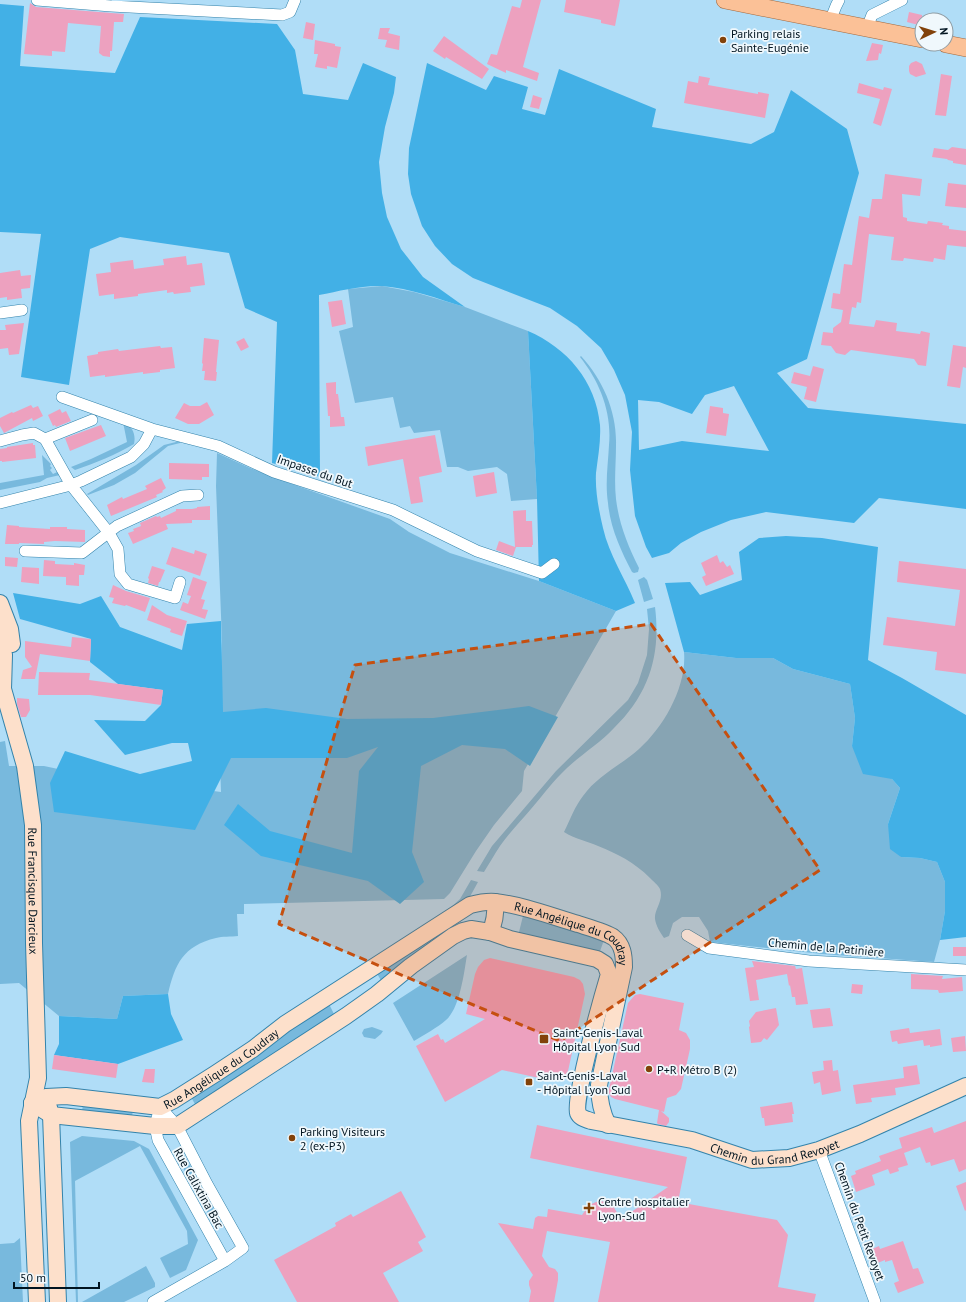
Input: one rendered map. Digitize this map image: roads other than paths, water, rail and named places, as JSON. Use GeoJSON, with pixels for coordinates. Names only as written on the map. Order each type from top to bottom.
{"type":"FeatureCollection","features":[{"type":"Feature","properties":{"kind":"main road"},"geometry":{"type":"LineString","coordinates":[[725,0],[914,37]]}},
{"type":"Feature","properties":{"kind":"main road"},"geometry":{"type":"LineString","coordinates":[[954,46],[966,48]]}},
{"type":"Feature","properties":{"kind":"street"},"geometry":{"type":"LineString","coordinates":[[37,0],[111,6],[282,15],[290,12],[295,0]]}},
{"type":"Feature","properties":{"kind":"street"},"geometry":{"type":"LineString","coordinates":[[830,21],[839,0]]}},
{"type":"Feature","properties":{"kind":"street"},"geometry":{"type":"LineString","coordinates":[[867,28],[872,15],[902,0]]}},
{"type":"Feature","properties":{"kind":"street"},"geometry":{"type":"LineString","coordinates":[[0,313],[22,310]]}},
{"type":"Feature","properties":{"kind":"street","name":"Impasse du But"},"geometry":{"type":"LineString","coordinates":[[62,397],[152,429],[218,446],[274,472],[393,510],[477,551],[542,573],[554,564]]}},
{"type":"Feature","properties":{"kind":"street"},"geometry":{"type":"LineString","coordinates":[[45,439],[92,420]]}},
{"type":"Feature","properties":{"kind":"street"},"geometry":{"type":"LineString","coordinates":[[0,502],[71,485],[131,457],[144,444],[152,429]]}},
{"type":"Feature","properties":{"kind":"street"},"geometry":{"type":"LineString","coordinates":[[0,441],[34,433],[45,439],[71,485],[109,533],[118,549],[120,574],[128,584],[175,598],[180,582]]}},
{"type":"Feature","properties":{"kind":"street"},"geometry":{"type":"LineString","coordinates":[[25,551],[82,553],[116,526],[182,496],[198,495]]}},
{"type":"Feature","properties":{"kind":"street","name":"Rue Francisque Darcieux"},"geometry":{"type":"LineString","coordinates":[[0,603],[10,629],[14,654],[5,689]]}},
{"type":"Feature","properties":{"kind":"street","name":"Rue Francisque Darcieux"},"geometry":{"type":"LineString","coordinates":[[0,631],[4,655],[5,689],[8,707],[24,766],[33,825],[34,951],[38,1078],[29,1120],[37,1302]]}},
{"type":"Feature","properties":{"kind":"street","name":"Rue Angélique du Coudray"},"geometry":{"type":"LineString","coordinates":[[490,932],[495,919],[495,902]]}},
{"type":"Feature","properties":{"kind":"street","name":"Rue Angélique du Coudray"},"geometry":{"type":"LineString","coordinates":[[32,1103],[46,1096],[66,1096],[160,1107],[174,1100],[228,1066],[285,1024],[470,905],[495,902],[517,906],[591,928],[612,937],[620,945],[624,954],[624,967],[599,1085],[599,1100],[602,1113],[608,1125]]}},
{"type":"Feature","properties":{"kind":"street"},"geometry":{"type":"LineString","coordinates":[[177,1126],[377,994],[411,966],[453,936],[471,929],[468,913],[470,905]]}},
{"type":"Feature","properties":{"kind":"street","name":"Rue Angélique du Coudray"},"geometry":{"type":"LineString","coordinates":[[471,929],[490,932],[510,939],[597,959],[605,964],[609,974],[579,1093],[577,1103],[578,1112]]}},
{"type":"Feature","properties":{"kind":"street","name":"Chemin de la Patinière"},"geometry":{"type":"LineString","coordinates":[[687,935],[709,948],[809,961],[966,970]]}},
{"type":"Feature","properties":{"kind":"street","name":"Rue Francisque Darcieux"},"geometry":{"type":"LineString","coordinates":[[38,1078],[46,1096],[51,1114],[58,1302]]}},
{"type":"Feature","properties":{"kind":"street","name":"Chemin du Grand Revoyet"},"geometry":{"type":"LineString","coordinates":[[578,1112],[582,1117],[591,1121],[692,1140],[752,1160],[789,1158],[819,1150],[860,1134],[966,1086]]}},
{"type":"Feature","properties":{"kind":"street","name":"Rue Angélique du Coudray"},"geometry":{"type":"LineString","coordinates":[[32,1103],[51,1114],[155,1126],[177,1126]]}},
{"type":"Feature","properties":{"kind":"street"},"geometry":{"type":"LineString","coordinates":[[155,1126],[160,1107]]}},
{"type":"Feature","properties":{"kind":"street","name":"Rue Calixtina Bac"},"geometry":{"type":"LineString","coordinates":[[155,1126],[158,1140],[164,1152],[225,1261],[243,1248],[207,1184],[177,1126],[160,1107]]}},
{"type":"Feature","properties":{"kind":"street","name":"Chemin du Petit Revoyet"},"geometry":{"type":"LineString","coordinates":[[819,1150],[875,1302]]}},
{"type":"Feature","properties":{"kind":"street"},"geometry":{"type":"LineString","coordinates":[[153,1302],[225,1261]]}},
{"type":"Feature","properties":{"kind":"place","name":"Parking relais Sainte-Eugénie"},"geometry":{"type":"Point","coordinates":[723,40]}},
{"type":"Feature","properties":{"kind":"place","name":"Saint-Genis-Laval Hôpital Lyon Sud"},"geometry":{"type":"Point","coordinates":[544,1039]}},
{"type":"Feature","properties":{"kind":"place","name":"P+R Métro B (2)"},"geometry":{"type":"Point","coordinates":[649,1069]}},
{"type":"Feature","properties":{"kind":"place","name":"Saint-Genis-Laval - Hôpital Lyon Sud"},"geometry":{"type":"Point","coordinates":[529,1082]}},
{"type":"Feature","properties":{"kind":"place","name":"Parking Visiteurs 2 (ex-P3)"},"geometry":{"type":"Point","coordinates":[292,1138]}},
{"type":"Feature","properties":{"kind":"place","name":"Centre hospitalier Lyon-Sud"},"geometry":{"type":"Point","coordinates":[589,1208]}}]}
